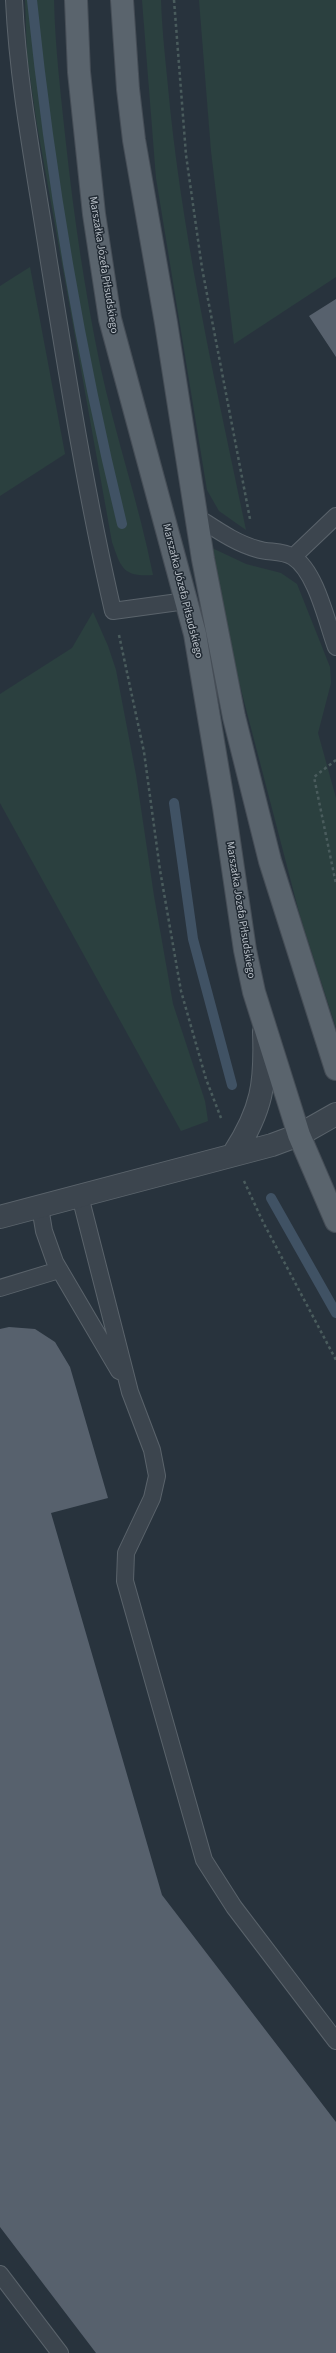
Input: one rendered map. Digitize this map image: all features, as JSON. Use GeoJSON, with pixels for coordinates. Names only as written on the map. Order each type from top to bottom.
{"type":"FeatureCollection","features":[{"type":"Feature","properties":{"kind":"main road","name":"Marszałka Józefa Piłsudskiego"},"geometry":{"type":"LineString","coordinates":[[76,0],[79,72],[94,214],[110,319],[196,642],[222,792],[245,950],[263,1025],[299,1135],[336,1221]]}},
{"type":"Feature","properties":{"kind":"main road","name":"Marszałka Józefa Piłsudskiego"},"geometry":{"type":"LineString","coordinates":[[122,0],[128,90],[134,140],[166,322],[197,517],[234,717],[263,832],[299,958],[336,1069]]}},
{"type":"Feature","properties":{"kind":"street"},"geometry":{"type":"LineString","coordinates":[[234,1153],[251,1123],[262,1091],[265,1070],[263,1025]]}},
{"type":"Feature","properties":{"kind":"street"},"geometry":{"type":"LineString","coordinates":[[0,1217],[299,1135],[336,1114]]}},
{"type":"Feature","properties":{"kind":"lane"},"geometry":{"type":"LineString","coordinates":[[14,0],[16,48],[57,310],[78,433],[113,611],[186,601]]}},
{"type":"Feature","properties":{"kind":"lane"},"geometry":{"type":"LineString","coordinates":[[293,557],[336,516]]}},
{"type":"Feature","properties":{"kind":"lane"},"geometry":{"type":"LineString","coordinates":[[197,517],[234,539],[256,549],[293,557],[306,570],[312,580],[336,647]]}},
{"type":"Feature","properties":{"kind":"lane"},"geometry":{"type":"LineString","coordinates":[[80,1196],[130,1392],[152,1450],[157,1476],[152,1498],[126,1553],[125,1581],[204,1860],[234,1907],[336,2041]]}},
{"type":"Feature","properties":{"kind":"lane"},"geometry":{"type":"LineString","coordinates":[[40,1206],[44,1231],[59,1270],[130,1392]]}},
{"type":"Feature","properties":{"kind":"lane"},"geometry":{"type":"LineString","coordinates":[[0,1288],[59,1270]]}},
{"type":"Feature","properties":{"kind":"lane"},"geometry":{"type":"LineString","coordinates":[[0,2274],[60,2353]]}},
{"type":"Feature","properties":{"kind":"path"},"geometry":{"type":"LineString","coordinates":[[174,0],[186,155],[202,268],[256,549]]}},
{"type":"Feature","properties":{"kind":"path"},"geometry":{"type":"LineString","coordinates":[[113,611],[144,752],[160,870],[181,991],[206,1080],[234,1153],[263,1222],[336,1360]]}},
{"type":"Feature","properties":{"kind":"path"},"geometry":{"type":"LineString","coordinates":[[336,760],[314,777],[336,884]]}},
{"type":"Feature","properties":{"kind":"green space"},"geometry":{"type":"Polygon","coordinates":[[[25,0],[54,0],[58,72],[69,172],[89,310],[106,391],[141,522],[153,575],[135,574],[125,569],[118,558],[112,542],[37,125],[27,56],[25,0]]]}},
{"type":"Feature","properties":{"kind":"green space"},"geometry":{"type":"Polygon","coordinates":[[[142,0],[161,0],[163,40],[170,108],[184,215],[213,373],[246,530],[219,511],[207,490],[156,178],[142,0]]]}},
{"type":"Feature","properties":{"kind":"green space"},"geometry":{"type":"Polygon","coordinates":[[[199,0],[336,0],[336,277],[234,344],[211,151],[199,0]]]}},
{"type":"Feature","properties":{"kind":"green space"},"geometry":{"type":"Polygon","coordinates":[[[30,267],[65,454],[0,496],[0,286],[30,267]]]}},
{"type":"Feature","properties":{"kind":"green space"},"geometry":{"type":"Polygon","coordinates":[[[212,548],[246,564],[281,573],[297,584],[330,667],[331,683],[318,733],[336,798],[336,1028],[300,916],[238,678],[212,548]]]}},
{"type":"Feature","properties":{"kind":"green space"},"geometry":{"type":"Polygon","coordinates":[[[93,612],[108,646],[116,670],[136,775],[154,896],[173,1004],[205,1101],[208,1121],[181,1131],[0,803],[0,694],[72,648],[93,612]]]}},
{"type":"Feature","properties":{"kind":"building"},"geometry":{"type":"Polygon","coordinates":[[[336,299],[336,357],[309,316],[336,299]]]}},
{"type":"Feature","properties":{"kind":"building"},"geometry":{"type":"Polygon","coordinates":[[[9,1327],[35,1329],[55,1342],[70,1367],[108,1498],[51,1513],[162,1895],[336,2122],[336,2353],[96,2353],[0,2227],[0,1329],[9,1327]]]}},
{"type":"Feature","properties":{"kind":"waterway"},"geometry":{"type":"LineString","coordinates":[[32,0],[39,66],[57,198],[68,264],[93,394],[122,524]]}},
{"type":"Feature","properties":{"kind":"waterway"},"geometry":{"type":"LineString","coordinates":[[174,803],[193,939],[232,1085]]}},
{"type":"Feature","properties":{"kind":"waterway"},"geometry":{"type":"LineString","coordinates":[[271,1198],[336,1313]]}}]}
